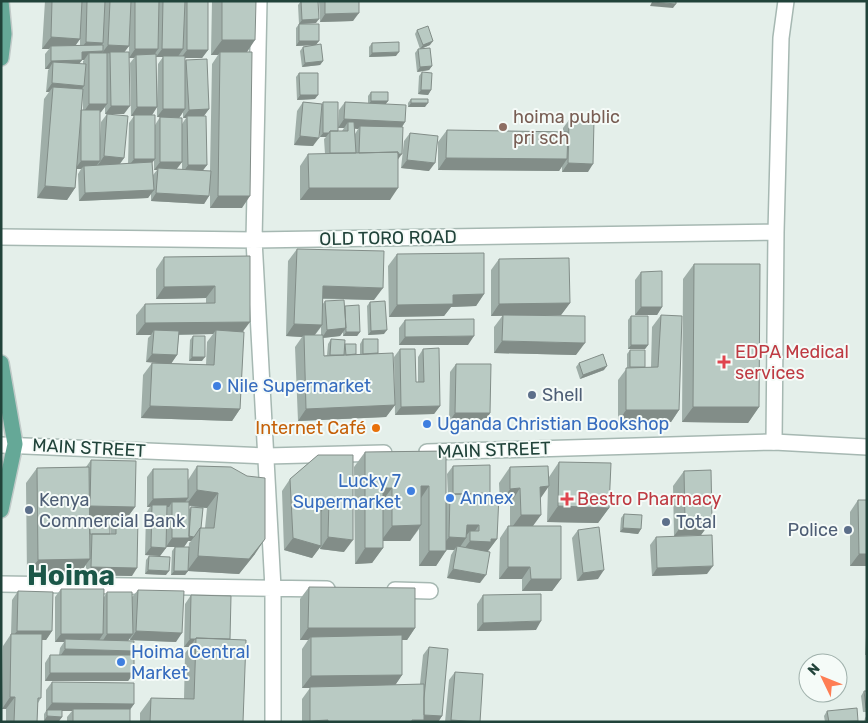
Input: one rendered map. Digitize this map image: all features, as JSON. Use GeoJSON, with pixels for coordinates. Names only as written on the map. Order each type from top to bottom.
{"type":"FeatureCollection","features":[{"type":"Feature","properties":{"kind":"main road"},"geometry":{"type":"LineString","coordinates":[[1,1],[3,34],[1,58]]}},
{"type":"Feature","properties":{"kind":"main road"},"geometry":{"type":"LineString","coordinates":[[1,362],[8,444],[1,510]]}},
{"type":"Feature","properties":{"kind":"street"},"geometry":{"type":"LineString","coordinates":[[259,1],[254,240],[273,588],[273,722]]}},
{"type":"Feature","properties":{"kind":"street"},"geometry":{"type":"LineString","coordinates":[[774,442],[776,232],[781,38],[786,1]]}},
{"type":"Feature","properties":{"kind":"street","name":"OLD TORO ROAD"},"geometry":{"type":"LineString","coordinates":[[1,237],[254,240],[776,232]]}},
{"type":"Feature","properties":{"kind":"street","name":"MAIN STREET"},"geometry":{"type":"LineString","coordinates":[[416,452],[774,442],[867,447]]}},
{"type":"Feature","properties":{"kind":"street","name":"MAIN STREET"},"geometry":{"type":"LineString","coordinates":[[8,444],[267,456],[396,452]]}},
{"type":"Feature","properties":{"kind":"street"},"geometry":{"type":"LineString","coordinates":[[1,584],[342,589]]}},
{"type":"Feature","properties":{"kind":"street"},"geometry":{"type":"LineString","coordinates":[[381,590],[430,591]]}},
{"type":"Feature","properties":{"kind":"building"},"geometry":{"type":"Polygon","coordinates":[[[52,1],[82,1],[80,39],[51,37],[52,1]]]}},
{"type":"Feature","properties":{"kind":"building"},"geometry":{"type":"Polygon","coordinates":[[[87,1],[105,1],[103,43],[86,42],[87,1]]]}},
{"type":"Feature","properties":{"kind":"building"},"geometry":{"type":"Polygon","coordinates":[[[110,1],[131,1],[129,46],[108,45],[110,1]]]}},
{"type":"Feature","properties":{"kind":"building"},"geometry":{"type":"Polygon","coordinates":[[[135,1],[159,1],[158,49],[135,49],[135,1]]]}},
{"type":"Feature","properties":{"kind":"building"},"geometry":{"type":"Polygon","coordinates":[[[163,1],[185,1],[183,49],[162,49],[163,1]]]}},
{"type":"Feature","properties":{"kind":"building"},"geometry":{"type":"Polygon","coordinates":[[[187,1],[208,1],[208,50],[187,50],[187,1]]]}},
{"type":"Feature","properties":{"kind":"building"},"geometry":{"type":"Polygon","coordinates":[[[222,1],[256,1],[255,40],[222,40],[222,1]]]}},
{"type":"Feature","properties":{"kind":"building"},"geometry":{"type":"Polygon","coordinates":[[[301,1],[318,1],[319,19],[302,20],[301,1]]]}},
{"type":"Feature","properties":{"kind":"building"},"geometry":{"type":"Polygon","coordinates":[[[325,1],[359,1],[359,13],[325,14],[325,1]]]}},
{"type":"Feature","properties":{"kind":"building"},"geometry":{"type":"Polygon","coordinates":[[[676,1],[676,4],[652,2],[676,1]]]}},
{"type":"Feature","properties":{"kind":"building"},"geometry":{"type":"Polygon","coordinates":[[[299,24],[319,24],[319,41],[299,41],[299,24]]]}},
{"type":"Feature","properties":{"kind":"building"},"geometry":{"type":"Polygon","coordinates":[[[428,26],[433,41],[423,45],[417,30],[428,26]]]}},
{"type":"Feature","properties":{"kind":"building"},"geometry":{"type":"Polygon","coordinates":[[[399,42],[399,52],[372,53],[372,43],[399,42]]]}},
{"type":"Feature","properties":{"kind":"building"},"geometry":{"type":"Polygon","coordinates":[[[321,44],[323,61],[305,63],[303,47],[321,44]]]}},
{"type":"Feature","properties":{"kind":"building"},"geometry":{"type":"Polygon","coordinates":[[[103,45],[103,51],[82,52],[82,60],[51,61],[51,46],[103,45]]]}},
{"type":"Feature","properties":{"kind":"building"},"geometry":{"type":"Polygon","coordinates":[[[430,48],[432,66],[420,67],[418,49],[430,48]]]}},
{"type":"Feature","properties":{"kind":"building"},"geometry":{"type":"Polygon","coordinates":[[[110,52],[129,52],[130,106],[111,106],[110,52]]]}},
{"type":"Feature","properties":{"kind":"building"},"geometry":{"type":"Polygon","coordinates":[[[220,52],[252,52],[250,196],[218,196],[220,52]]]}},
{"type":"Feature","properties":{"kind":"building"},"geometry":{"type":"Polygon","coordinates":[[[89,53],[107,53],[107,104],[89,104],[89,53]]]}},
{"type":"Feature","properties":{"kind":"building"},"geometry":{"type":"Polygon","coordinates":[[[156,54],[157,107],[137,107],[136,55],[156,54]]]}},
{"type":"Feature","properties":{"kind":"building"},"geometry":{"type":"Polygon","coordinates":[[[163,56],[185,56],[185,109],[163,109],[163,56]]]}},
{"type":"Feature","properties":{"kind":"building"},"geometry":{"type":"Polygon","coordinates":[[[207,59],[209,109],[189,110],[186,60],[207,59]]]}},
{"type":"Feature","properties":{"kind":"building"},"geometry":{"type":"Polygon","coordinates":[[[53,62],[86,64],[84,86],[52,83],[53,62]]]}},
{"type":"Feature","properties":{"kind":"building"},"geometry":{"type":"Polygon","coordinates":[[[422,72],[432,73],[431,90],[421,90],[422,72]]]}},
{"type":"Feature","properties":{"kind":"building"},"geometry":{"type":"Polygon","coordinates":[[[299,73],[318,73],[318,95],[300,95],[299,73]]]}},
{"type":"Feature","properties":{"kind":"building"},"geometry":{"type":"Polygon","coordinates":[[[53,87],[83,89],[75,188],[45,186],[53,87]]]}},
{"type":"Feature","properties":{"kind":"building"},"geometry":{"type":"Polygon","coordinates":[[[371,92],[388,92],[388,101],[371,101],[371,92]]]}},
{"type":"Feature","properties":{"kind":"building"},"geometry":{"type":"Polygon","coordinates":[[[411,99],[428,99],[428,103],[411,103],[411,99]]]}},
{"type":"Feature","properties":{"kind":"building"},"geometry":{"type":"Polygon","coordinates":[[[303,102],[322,104],[319,138],[300,136],[303,102]]]}},
{"type":"Feature","properties":{"kind":"building"},"geometry":{"type":"Polygon","coordinates":[[[323,102],[338,102],[338,131],[323,133],[323,102]]]}},
{"type":"Feature","properties":{"kind":"building"},"geometry":{"type":"Polygon","coordinates":[[[345,102],[406,105],[405,122],[344,119],[345,102]]]}},
{"type":"Feature","properties":{"kind":"building"},"geometry":{"type":"Polygon","coordinates":[[[81,110],[100,110],[100,161],[81,161],[81,110]]]}},
{"type":"Feature","properties":{"kind":"building"},"geometry":{"type":"Polygon","coordinates":[[[107,114],[128,116],[124,158],[104,156],[107,114]]]}},
{"type":"Feature","properties":{"kind":"building"},"geometry":{"type":"Polygon","coordinates":[[[134,115],[155,115],[155,159],[134,159],[134,115]]]}},
{"type":"Feature","properties":{"kind":"building"},"geometry":{"type":"Polygon","coordinates":[[[187,116],[206,116],[207,165],[188,165],[187,116]]]}},
{"type":"Feature","properties":{"kind":"building"},"geometry":{"type":"Polygon","coordinates":[[[160,117],[182,118],[182,162],[160,162],[160,117]]]}},
{"type":"Feature","properties":{"kind":"building"},"geometry":{"type":"Polygon","coordinates":[[[569,120],[594,120],[593,164],[568,163],[569,120]]]}},
{"type":"Feature","properties":{"kind":"building"},"geometry":{"type":"Polygon","coordinates":[[[348,122],[354,122],[356,153],[330,153],[330,131],[348,131],[348,122]]]}},
{"type":"Feature","properties":{"kind":"building"},"geometry":{"type":"Polygon","coordinates":[[[360,126],[403,127],[402,154],[398,154],[398,152],[359,153],[360,126]]]}},
{"type":"Feature","properties":{"kind":"building"},"geometry":{"type":"Polygon","coordinates":[[[447,130],[568,132],[567,159],[446,158],[447,130]]]}},
{"type":"Feature","properties":{"kind":"building"},"geometry":{"type":"Polygon","coordinates":[[[410,133],[438,136],[435,163],[407,160],[410,133]]]}},
{"type":"Feature","properties":{"kind":"building"},"geometry":{"type":"Polygon","coordinates":[[[398,152],[398,188],[309,188],[308,154],[398,152]]]}},
{"type":"Feature","properties":{"kind":"building"},"geometry":{"type":"Polygon","coordinates":[[[152,162],[154,190],[85,193],[84,166],[152,162]]]}},
{"type":"Feature","properties":{"kind":"building"},"geometry":{"type":"Polygon","coordinates":[[[158,168],[211,171],[209,196],[156,193],[158,168]]]}},
{"type":"Feature","properties":{"kind":"building"},"geometry":{"type":"Polygon","coordinates":[[[297,249],[384,251],[383,288],[323,286],[322,325],[294,324],[297,249]]]}},
{"type":"Feature","properties":{"kind":"building"},"geometry":{"type":"Polygon","coordinates":[[[484,253],[484,294],[453,295],[453,304],[397,305],[397,254],[484,253]]]}},
{"type":"Feature","properties":{"kind":"building"},"geometry":{"type":"Polygon","coordinates":[[[250,256],[250,322],[145,323],[145,304],[215,303],[215,286],[164,287],[164,257],[250,256]]]}},
{"type":"Feature","properties":{"kind":"building"},"geometry":{"type":"Polygon","coordinates":[[[569,258],[570,303],[499,304],[499,259],[569,258]]]}},
{"type":"Feature","properties":{"kind":"building"},"geometry":{"type":"Polygon","coordinates":[[[694,264],[760,264],[759,407],[693,407],[694,264]]]}},
{"type":"Feature","properties":{"kind":"building"},"geometry":{"type":"Polygon","coordinates":[[[662,271],[662,307],[641,307],[641,272],[662,271]]]}},
{"type":"Feature","properties":{"kind":"building"},"geometry":{"type":"Polygon","coordinates":[[[344,300],[346,328],[327,330],[325,301],[344,300]]]}},
{"type":"Feature","properties":{"kind":"building"},"geometry":{"type":"Polygon","coordinates":[[[385,301],[387,330],[371,331],[370,302],[385,301]]]}},
{"type":"Feature","properties":{"kind":"building"},"geometry":{"type":"Polygon","coordinates":[[[359,305],[360,332],[346,332],[345,306],[359,305]]]}},
{"type":"Feature","properties":{"kind":"building"},"geometry":{"type":"Polygon","coordinates":[[[503,315],[585,316],[585,343],[502,341],[503,315]]]}},
{"type":"Feature","properties":{"kind":"building"},"geometry":{"type":"Polygon","coordinates":[[[661,315],[682,316],[679,410],[626,410],[626,368],[658,367],[661,315]]]}},
{"type":"Feature","properties":{"kind":"building"},"geometry":{"type":"Polygon","coordinates":[[[631,316],[648,316],[648,345],[631,345],[631,316]]]}},
{"type":"Feature","properties":{"kind":"building"},"geometry":{"type":"Polygon","coordinates":[[[474,319],[474,336],[405,337],[405,320],[474,319]]]}},
{"type":"Feature","properties":{"kind":"building"},"geometry":{"type":"Polygon","coordinates":[[[154,330],[179,331],[177,355],[152,354],[154,330]]]}},
{"type":"Feature","properties":{"kind":"building"},"geometry":{"type":"Polygon","coordinates":[[[216,330],[244,332],[240,409],[150,406],[152,363],[214,365],[216,330]]]}},
{"type":"Feature","properties":{"kind":"building"},"geometry":{"type":"Polygon","coordinates":[[[304,335],[323,335],[324,356],[393,353],[395,405],[306,409],[304,335]]]}},
{"type":"Feature","properties":{"kind":"building"},"geometry":{"type":"Polygon","coordinates":[[[193,336],[205,336],[205,357],[192,357],[193,336]]]}},
{"type":"Feature","properties":{"kind":"building"},"geometry":{"type":"Polygon","coordinates":[[[331,339],[345,340],[344,355],[330,355],[331,339]]]}},
{"type":"Feature","properties":{"kind":"building"},"geometry":{"type":"Polygon","coordinates":[[[363,339],[378,339],[378,353],[363,354],[363,339]]]}},
{"type":"Feature","properties":{"kind":"building"},"geometry":{"type":"Polygon","coordinates":[[[345,344],[356,344],[356,354],[346,355],[345,344]]]}},
{"type":"Feature","properties":{"kind":"building"},"geometry":{"type":"Polygon","coordinates":[[[439,348],[440,406],[401,407],[400,349],[415,349],[416,382],[424,382],[423,349],[439,348]]]}},
{"type":"Feature","properties":{"kind":"building"},"geometry":{"type":"Polygon","coordinates":[[[630,350],[645,350],[645,367],[630,367],[630,350]]]}},
{"type":"Feature","properties":{"kind":"building"},"geometry":{"type":"Polygon","coordinates":[[[603,354],[607,366],[583,375],[579,363],[603,354]]]}},
{"type":"Feature","properties":{"kind":"building"},"geometry":{"type":"Polygon","coordinates":[[[456,364],[491,364],[490,413],[455,413],[456,364]]]}},
{"type":"Feature","properties":{"kind":"building"},"geometry":{"type":"Polygon","coordinates":[[[446,451],[446,551],[429,551],[429,486],[421,486],[421,525],[392,526],[392,488],[383,488],[383,548],[365,548],[365,452],[446,451]]]}},
{"type":"Feature","properties":{"kind":"building"},"geometry":{"type":"Polygon","coordinates":[[[318,455],[353,455],[353,540],[328,537],[329,500],[321,500],[321,546],[293,538],[290,479],[318,455]]]}},
{"type":"Feature","properties":{"kind":"building"},"geometry":{"type":"Polygon","coordinates":[[[91,460],[136,461],[135,507],[90,506],[91,460]]]}},
{"type":"Feature","properties":{"kind":"building"},"geometry":{"type":"Polygon","coordinates":[[[559,462],[611,463],[609,508],[558,506],[559,462]]]}},
{"type":"Feature","properties":{"kind":"building"},"geometry":{"type":"Polygon","coordinates":[[[490,465],[490,493],[453,494],[453,466],[490,465]]]}},
{"type":"Feature","properties":{"kind":"building"},"geometry":{"type":"Polygon","coordinates":[[[197,466],[231,467],[247,476],[265,478],[265,539],[249,559],[198,556],[200,528],[214,528],[218,493],[197,490],[197,466]]]}},
{"type":"Feature","properties":{"kind":"building"},"geometry":{"type":"Polygon","coordinates":[[[548,466],[549,486],[540,487],[541,515],[521,515],[520,488],[510,489],[510,467],[548,466]]]}},
{"type":"Feature","properties":{"kind":"building"},"geometry":{"type":"Polygon","coordinates":[[[89,467],[90,559],[38,560],[37,468],[89,467]]]}},
{"type":"Feature","properties":{"kind":"building"},"geometry":{"type":"Polygon","coordinates":[[[153,469],[188,469],[188,498],[153,499],[153,469]]]}},
{"type":"Feature","properties":{"kind":"building"},"geometry":{"type":"Polygon","coordinates":[[[711,470],[712,520],[685,521],[684,471],[711,470]]]}},
{"type":"Feature","properties":{"kind":"building"},"geometry":{"type":"Polygon","coordinates":[[[450,494],[499,495],[497,539],[491,539],[491,542],[470,541],[470,531],[479,531],[479,525],[467,525],[466,538],[449,537],[450,494]]]}},
{"type":"Feature","properties":{"kind":"building"},"geometry":{"type":"Polygon","coordinates":[[[858,500],[867,500],[867,554],[859,554],[858,500]]]}},
{"type":"Feature","properties":{"kind":"building"},"geometry":{"type":"Polygon","coordinates":[[[172,502],[189,502],[189,538],[172,538],[172,502]]]}},
{"type":"Feature","properties":{"kind":"building"},"geometry":{"type":"Polygon","coordinates":[[[152,505],[167,505],[166,548],[151,547],[152,505]]]}},
{"type":"Feature","properties":{"kind":"building"},"geometry":{"type":"Polygon","coordinates":[[[191,507],[203,508],[201,528],[194,537],[189,536],[191,507]]]}},
{"type":"Feature","properties":{"kind":"building"},"geometry":{"type":"Polygon","coordinates":[[[624,514],[642,515],[641,529],[623,528],[624,514]]]}},
{"type":"Feature","properties":{"kind":"building"},"geometry":{"type":"Polygon","coordinates":[[[89,516],[110,517],[110,534],[90,534],[89,516]]]}},
{"type":"Feature","properties":{"kind":"building"},"geometry":{"type":"Polygon","coordinates":[[[116,518],[138,518],[137,568],[91,567],[92,534],[116,534],[116,518]]]}},
{"type":"Feature","properties":{"kind":"building"},"geometry":{"type":"Polygon","coordinates":[[[508,526],[561,526],[561,579],[531,579],[530,567],[508,567],[508,526]]]}},
{"type":"Feature","properties":{"kind":"building"},"geometry":{"type":"Polygon","coordinates":[[[599,527],[604,570],[583,573],[578,530],[599,527]]]}},
{"type":"Feature","properties":{"kind":"building"},"geometry":{"type":"Polygon","coordinates":[[[712,535],[713,566],[657,568],[656,537],[712,535]]]}},
{"type":"Feature","properties":{"kind":"building"},"geometry":{"type":"Polygon","coordinates":[[[457,546],[490,552],[486,575],[453,569],[457,546]]]}},
{"type":"Feature","properties":{"kind":"building"},"geometry":{"type":"Polygon","coordinates":[[[175,547],[189,547],[188,571],[174,571],[175,547]]]}},
{"type":"Feature","properties":{"kind":"building"},"geometry":{"type":"Polygon","coordinates":[[[149,556],[170,557],[169,571],[148,570],[149,556]]]}},
{"type":"Feature","properties":{"kind":"building"},"geometry":{"type":"Polygon","coordinates":[[[309,587],[415,588],[415,628],[308,628],[309,587]]]}},
{"type":"Feature","properties":{"kind":"building"},"geometry":{"type":"Polygon","coordinates":[[[61,589],[104,589],[103,634],[61,634],[61,589]]]}},
{"type":"Feature","properties":{"kind":"building"},"geometry":{"type":"Polygon","coordinates":[[[138,590],[184,591],[182,633],[136,631],[138,590]]]}},
{"type":"Feature","properties":{"kind":"building"},"geometry":{"type":"Polygon","coordinates":[[[18,591],[53,592],[52,631],[17,631],[18,591]]]}},
{"type":"Feature","properties":{"kind":"building"},"geometry":{"type":"Polygon","coordinates":[[[107,592],[132,592],[133,634],[107,634],[107,592]]]}},
{"type":"Feature","properties":{"kind":"building"},"geometry":{"type":"Polygon","coordinates":[[[541,594],[541,621],[483,623],[483,595],[541,594]]]}},
{"type":"Feature","properties":{"kind":"building"},"geometry":{"type":"Polygon","coordinates":[[[191,595],[231,596],[230,639],[190,639],[191,595]]]}},
{"type":"Feature","properties":{"kind":"building"},"geometry":{"type":"Polygon","coordinates":[[[11,634],[42,634],[41,698],[38,698],[37,722],[14,722],[15,697],[10,697],[11,634]]]}},
{"type":"Feature","properties":{"kind":"building"},"geometry":{"type":"Polygon","coordinates":[[[402,635],[402,675],[311,676],[311,637],[402,635]]]}},
{"type":"Feature","properties":{"kind":"building"},"geometry":{"type":"Polygon","coordinates":[[[196,638],[246,640],[243,722],[150,722],[151,698],[194,699],[196,638]]]}},
{"type":"Feature","properties":{"kind":"building"},"geometry":{"type":"Polygon","coordinates":[[[65,639],[134,641],[133,651],[65,649],[65,639]]]}},
{"type":"Feature","properties":{"kind":"building"},"geometry":{"type":"Polygon","coordinates":[[[429,647],[448,649],[442,716],[424,715],[429,647]]]}},
{"type":"Feature","properties":{"kind":"building"},"geometry":{"type":"Polygon","coordinates":[[[50,655],[134,655],[134,673],[50,673],[50,655]]]}},
{"type":"Feature","properties":{"kind":"building"},"geometry":{"type":"Polygon","coordinates":[[[455,672],[483,674],[480,722],[451,720],[455,672]]]}},
{"type":"Feature","properties":{"kind":"building"},"geometry":{"type":"Polygon","coordinates":[[[52,682],[134,683],[134,704],[52,703],[52,682]]]}},
{"type":"Feature","properties":{"kind":"building"},"geometry":{"type":"Polygon","coordinates":[[[424,684],[424,720],[412,720],[412,722],[310,721],[310,687],[424,684]]]}},
{"type":"Feature","properties":{"kind":"building"},"geometry":{"type":"Polygon","coordinates":[[[864,691],[867,691],[867,708],[866,708],[864,691]]]}},
{"type":"Feature","properties":{"kind":"building"},"geometry":{"type":"Polygon","coordinates":[[[857,708],[858,721],[829,722],[827,711],[857,708]]]}},
{"type":"Feature","properties":{"kind":"building"},"geometry":{"type":"Polygon","coordinates":[[[73,709],[130,709],[130,722],[73,722],[73,709]]]}},
{"type":"Feature","properties":{"kind":"building"},"geometry":{"type":"Polygon","coordinates":[[[47,710],[62,710],[62,717],[47,716],[47,710]]]}},
{"type":"Feature","properties":{"kind":"place","name":"hoima public pri sch"},"geometry":{"type":"Point","coordinates":[503,127]}},
{"type":"Feature","properties":{"kind":"place","name":"EDPA Medical services"},"geometry":{"type":"Point","coordinates":[724,362]}},
{"type":"Feature","properties":{"kind":"place","name":"Nile Supermarket"},"geometry":{"type":"Point","coordinates":[217,386]}},
{"type":"Feature","properties":{"kind":"place","name":"Shell"},"geometry":{"type":"Point","coordinates":[532,395]}},
{"type":"Feature","properties":{"kind":"place","name":"Uganda Christian Bookshop"},"geometry":{"type":"Point","coordinates":[427,424]}},
{"type":"Feature","properties":{"kind":"place","name":"Internet Café"},"geometry":{"type":"Point","coordinates":[376,428]}},
{"type":"Feature","properties":{"kind":"place","name":"Lucky 7 Supermarket"},"geometry":{"type":"Point","coordinates":[411,491]}},
{"type":"Feature","properties":{"kind":"place","name":"Annex"},"geometry":{"type":"Point","coordinates":[450,498]}},
{"type":"Feature","properties":{"kind":"place","name":"Bestro Pharmacy"},"geometry":{"type":"Point","coordinates":[567,499]}},
{"type":"Feature","properties":{"kind":"place","name":"Kenya Commercial Bank"},"geometry":{"type":"Point","coordinates":[29,510]}},
{"type":"Feature","properties":{"kind":"place","name":"Total"},"geometry":{"type":"Point","coordinates":[666,522]}},
{"type":"Feature","properties":{"kind":"place","name":"Police"},"geometry":{"type":"Point","coordinates":[848,530]}},
{"type":"Feature","properties":{"kind":"place","name":"Hoima Central Market"},"geometry":{"type":"Point","coordinates":[121,662]}},
{"type":"Feature","properties":{"kind":"district","name":"Hoima"},"geometry":{"type":"Point","coordinates":[71,575]}}]}
